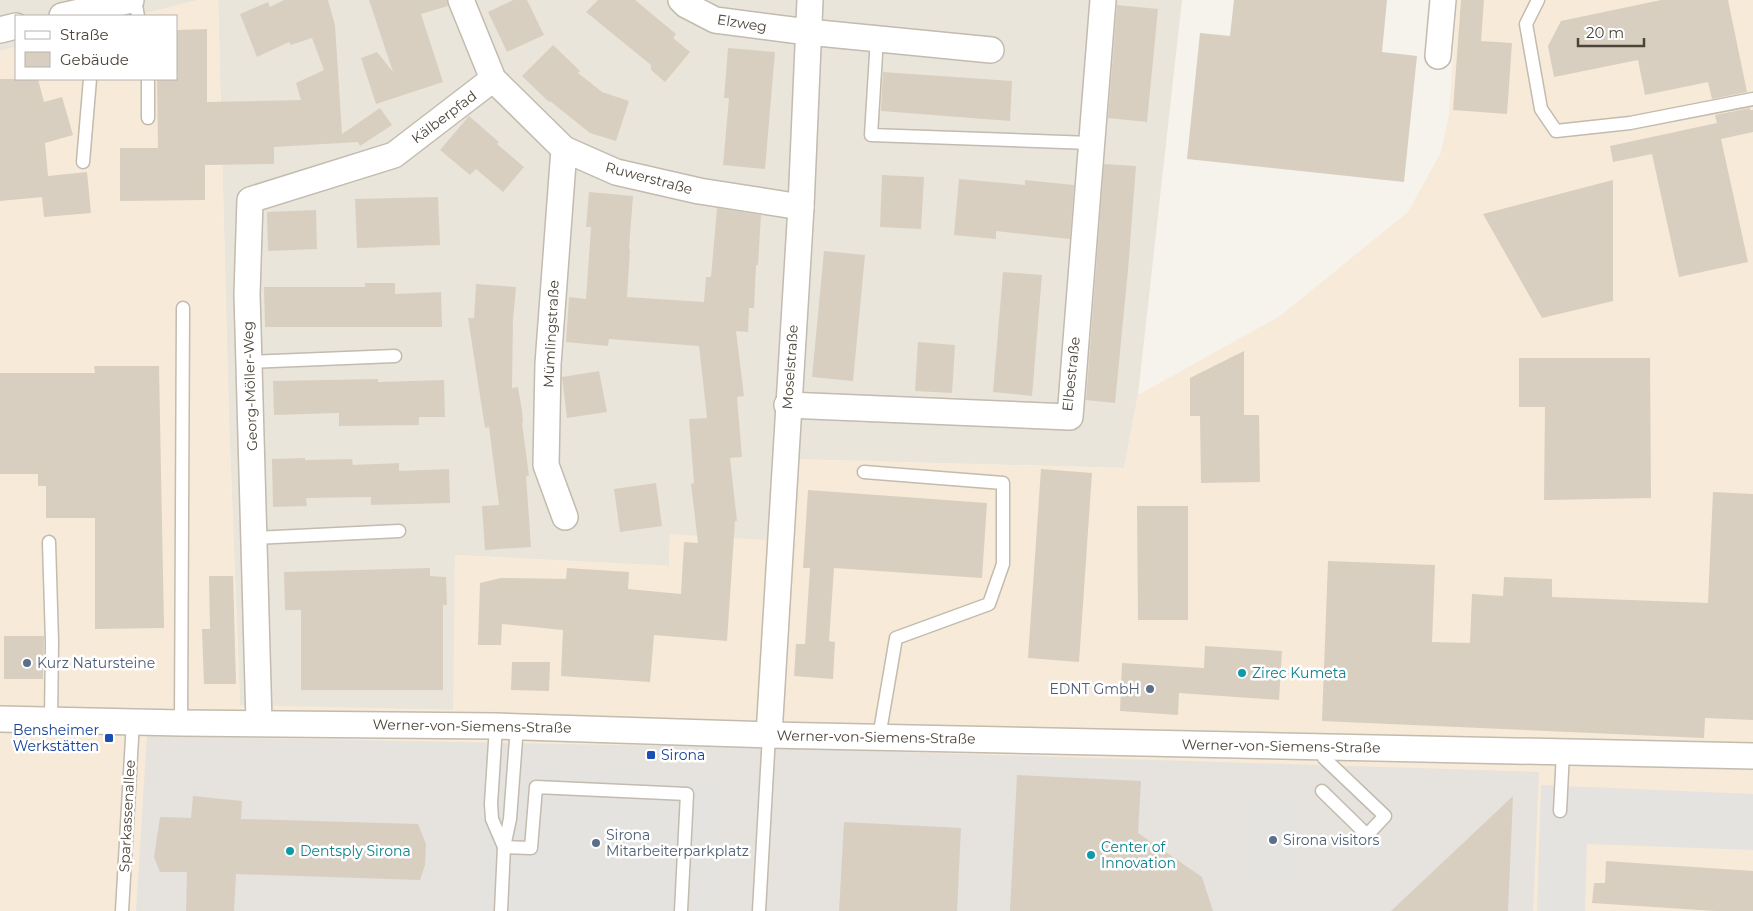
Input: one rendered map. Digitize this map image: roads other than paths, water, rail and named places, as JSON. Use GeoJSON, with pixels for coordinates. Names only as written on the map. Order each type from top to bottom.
{"type":"FeatureCollection","features":[{"type":"Feature","properties":{"kind":"street","name":"Ruwerstraße"},"geometry":{"type":"LineString","coordinates":[[461,0],[493,79],[564,149],[616,172],[699,191],[800,207]]}},
{"type":"Feature","properties":{"kind":"street","name":"Elzweg"},"geometry":{"type":"LineString","coordinates":[[680,0],[686,6],[715,20],[808,32]]}},
{"type":"Feature","properties":{"kind":"street","name":"Moselstraße"},"geometry":{"type":"LineString","coordinates":[[769,735],[800,207],[810,0]]}},
{"type":"Feature","properties":{"kind":"street","name":"Elbestraße"},"geometry":{"type":"LineString","coordinates":[[788,405],[1070,417],[1103,0]]}},
{"type":"Feature","properties":{"kind":"street"},"geometry":{"type":"LineString","coordinates":[[1438,56],[1443,0]]}},
{"type":"Feature","properties":{"kind":"street"},"geometry":{"type":"LineString","coordinates":[[67,15],[114,5]]}},
{"type":"Feature","properties":{"kind":"street"},"geometry":{"type":"LineString","coordinates":[[0,30],[15,26]]}},
{"type":"Feature","properties":{"kind":"street"},"geometry":{"type":"LineString","coordinates":[[808,32],[991,50]]}},
{"type":"Feature","properties":{"kind":"street","name":"Kälberpfad"},"geometry":{"type":"LineString","coordinates":[[394,155],[493,79]]}},
{"type":"Feature","properties":{"kind":"street","name":"Mümlingstraße"},"geometry":{"type":"LineString","coordinates":[[564,149],[548,364],[546,465],[565,517]]}},
{"type":"Feature","properties":{"kind":"street","name":"Georg-Möller-Weg"},"geometry":{"type":"LineString","coordinates":[[259,722],[247,294],[250,200],[394,155]]}},
{"type":"Feature","properties":{"kind":"street","name":"Werner-von-Siemens-Straße"},"geometry":{"type":"LineString","coordinates":[[0,719],[181,723],[259,722],[507,726],[769,735],[1753,756]]}},
{"type":"Feature","properties":{"kind":"lane"},"geometry":{"type":"LineString","coordinates":[[1538,0],[1526,24],[1541,109],[1556,131],[1630,123],[1753,99]]}},
{"type":"Feature","properties":{"kind":"lane"},"geometry":{"type":"LineString","coordinates":[[114,5],[136,15]]}},
{"type":"Feature","properties":{"kind":"lane"},"geometry":{"type":"LineString","coordinates":[[877,38],[871,135],[1091,143]]}},
{"type":"Feature","properties":{"kind":"lane"},"geometry":{"type":"LineString","coordinates":[[83,162],[90,80]]}},
{"type":"Feature","properties":{"kind":"lane"},"geometry":{"type":"LineString","coordinates":[[148,80],[148,118]]}},
{"type":"Feature","properties":{"kind":"lane"},"geometry":{"type":"LineString","coordinates":[[181,723],[184,308]]}},
{"type":"Feature","properties":{"kind":"lane"},"geometry":{"type":"LineString","coordinates":[[249,362],[395,356]]}},
{"type":"Feature","properties":{"kind":"lane"},"geometry":{"type":"LineString","coordinates":[[864,472],[1004,483],[1003,564],[990,604],[896,638],[878,737]]}},
{"type":"Feature","properties":{"kind":"lane"},"geometry":{"type":"LineString","coordinates":[[254,538],[399,531]]}},
{"type":"Feature","properties":{"kind":"lane"},"geometry":{"type":"LineString","coordinates":[[49,542],[52,642],[50,720]]}},
{"type":"Feature","properties":{"kind":"lane","name":"Sparkassenallee"},"geometry":{"type":"LineString","coordinates":[[122,911],[133,722]]}},
{"type":"Feature","properties":{"kind":"lane"},"geometry":{"type":"LineString","coordinates":[[504,847],[492,819],[490,804],[507,726]]}},
{"type":"Feature","properties":{"kind":"lane"},"geometry":{"type":"LineString","coordinates":[[501,911],[504,847],[510,820],[507,726]]}},
{"type":"Feature","properties":{"kind":"lane"},"geometry":{"type":"LineString","coordinates":[[759,911],[769,735]]}},
{"type":"Feature","properties":{"kind":"lane"},"geometry":{"type":"LineString","coordinates":[[1560,811],[1563,752]]}},
{"type":"Feature","properties":{"kind":"lane"},"geometry":{"type":"LineString","coordinates":[[1322,792],[1367,835],[1385,816],[1324,758]]}},
{"type":"Feature","properties":{"kind":"lane"},"geometry":{"type":"LineString","coordinates":[[504,847],[531,848],[536,788],[687,794],[681,911]]}},
{"type":"Feature","properties":{"kind":"place","name":"Kurz Natursteine"},"geometry":{"type":"Point","coordinates":[27,663]}},
{"type":"Feature","properties":{"kind":"place","name":"Zirec Kumeta"},"geometry":{"type":"Point","coordinates":[1242,673]}},
{"type":"Feature","properties":{"kind":"place","name":"EDNT GmbH"},"geometry":{"type":"Point","coordinates":[1150,689]}},
{"type":"Feature","properties":{"kind":"place","name":"Bensheimer Werkstätten"},"geometry":{"type":"Point","coordinates":[109,738]}},
{"type":"Feature","properties":{"kind":"place","name":"Sirona"},"geometry":{"type":"Point","coordinates":[651,755]}},
{"type":"Feature","properties":{"kind":"place","name":"Sirona visitors"},"geometry":{"type":"Point","coordinates":[1273,840]}},
{"type":"Feature","properties":{"kind":"place","name":"Sirona Mitarbeiterparkplatz"},"geometry":{"type":"Point","coordinates":[596,843]}},
{"type":"Feature","properties":{"kind":"place","name":"Dentsply Sirona"},"geometry":{"type":"Point","coordinates":[290,851]}},
{"type":"Feature","properties":{"kind":"place","name":"Center of Innovation"},"geometry":{"type":"Point","coordinates":[1091,855]}}]}
